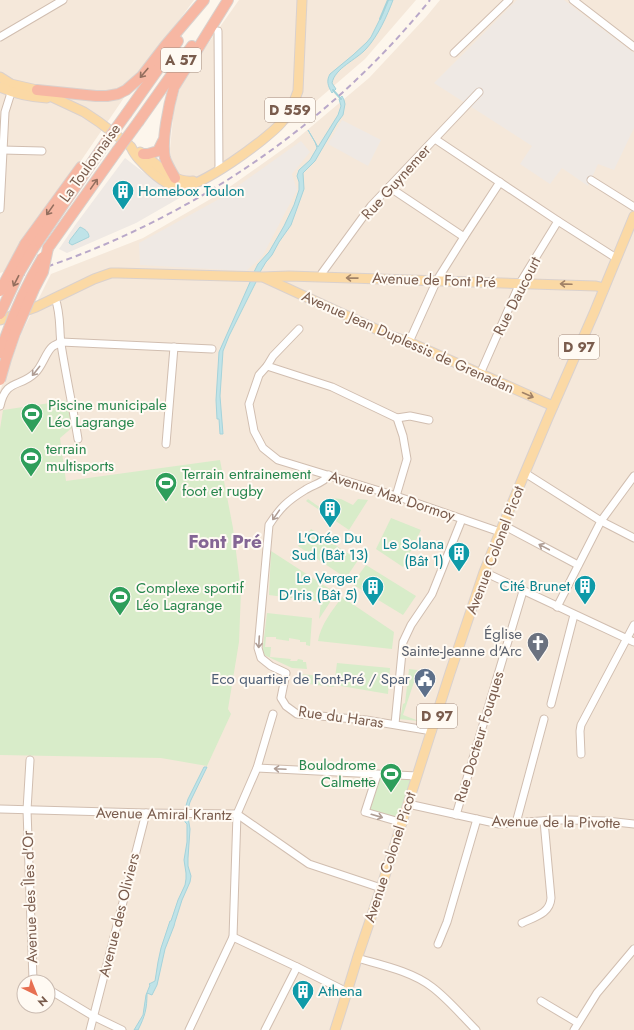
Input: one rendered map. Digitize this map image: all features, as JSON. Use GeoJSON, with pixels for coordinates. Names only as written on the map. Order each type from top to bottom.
{"type":"FeatureCollection","features":[{"type":"Feature","properties":{"kind":"highway"},"geometry":{"type":"LineString","coordinates":[[37,90],[107,96],[118,94],[126,90],[142,76],[165,46],[205,0]]}},
{"type":"Feature","properties":{"kind":"highway","name":"La Toulonnaise"},"geometry":{"type":"LineString","coordinates":[[0,314],[29,247],[127,113],[205,0]]}},
{"type":"Feature","properties":{"kind":"highway","name":"La Toulonnaise"},"geometry":{"type":"LineString","coordinates":[[0,353],[25,289],[48,248],[224,0]]}},
{"type":"Feature","properties":{"kind":"highway"},"geometry":{"type":"LineString","coordinates":[[175,178],[165,158],[164,139],[170,100],[174,87],[228,0]]}},
{"type":"Feature","properties":{"kind":"highway"},"geometry":{"type":"LineString","coordinates":[[143,154],[158,151],[164,139]]}},
{"type":"Feature","properties":{"kind":"highway"},"geometry":{"type":"LineString","coordinates":[[0,291],[29,247]]}},
{"type":"Feature","properties":{"kind":"highway"},"geometry":{"type":"LineString","coordinates":[[0,380],[15,333],[34,288],[43,272],[48,248]]}},
{"type":"Feature","properties":{"kind":"main road","name":"D 559"},"geometry":{"type":"LineString","coordinates":[[131,146],[138,158],[151,170],[166,182],[173,186],[180,187],[189,186],[204,179],[264,140],[288,114],[298,91],[302,0]]}},
{"type":"Feature","properties":{"kind":"main road","name":"D 559"},"geometry":{"type":"LineString","coordinates":[[0,77],[11,88],[24,95],[57,100]]}},
{"type":"Feature","properties":{"kind":"main road","name":"D 559"},"geometry":{"type":"LineString","coordinates":[[0,87],[37,90],[84,112],[175,178],[185,182],[204,179]]}},
{"type":"Feature","properties":{"kind":"main road","name":"Avenue Colonel Picot"},"geometry":{"type":"LineString","coordinates":[[335,1030],[357,958],[484,572],[634,216]]}},
{"type":"Feature","properties":{"kind":"main road","name":"Avenue de Font Pré"},"geometry":{"type":"LineString","coordinates":[[0,320],[36,307],[94,279],[111,273],[437,280],[596,286],[604,288]]}},
{"type":"Feature","properties":{"kind":"main road","name":"Avenue Jean Duplessis de Grenadan"},"geometry":{"type":"LineString","coordinates":[[262,277],[391,336],[454,361],[553,406]]}},
{"type":"Feature","properties":{"kind":"street"},"geometry":{"type":"LineString","coordinates":[[0,37],[63,0]]}},
{"type":"Feature","properties":{"kind":"street"},"geometry":{"type":"LineString","coordinates":[[454,53],[509,0]]}},
{"type":"Feature","properties":{"kind":"street"},"geometry":{"type":"LineString","coordinates":[[573,0],[634,47]]}},
{"type":"Feature","properties":{"kind":"street"},"geometry":{"type":"LineString","coordinates":[[218,31],[219,170]]}},
{"type":"Feature","properties":{"kind":"street"},"geometry":{"type":"LineString","coordinates":[[0,209],[5,112],[11,88]]}},
{"type":"Feature","properties":{"kind":"street","name":"Rue Guynemer"},"geometry":{"type":"LineString","coordinates":[[322,277],[322,273],[371,206],[479,92]]}},
{"type":"Feature","properties":{"kind":"street"},"geometry":{"type":"LineString","coordinates":[[435,139],[616,258]]}},
{"type":"Feature","properties":{"kind":"street"},"geometry":{"type":"LineString","coordinates":[[2,150],[42,151]]}},
{"type":"Feature","properties":{"kind":"street"},"geometry":{"type":"LineString","coordinates":[[591,180],[634,207]]}},
{"type":"Feature","properties":{"kind":"street"},"geometry":{"type":"LineString","coordinates":[[409,342],[437,280],[500,182]]}},
{"type":"Feature","properties":{"kind":"street"},"geometry":{"type":"LineString","coordinates":[[389,187],[464,237]]}},
{"type":"Feature","properties":{"kind":"street","name":"Rue Daucourt"},"geometry":{"type":"LineString","coordinates":[[480,374],[520,283],[558,221]]}},
{"type":"Feature","properties":{"kind":"street"},"geometry":{"type":"LineString","coordinates":[[284,286],[282,283],[283,280],[289,276]]}},
{"type":"Feature","properties":{"kind":"street"},"geometry":{"type":"LineString","coordinates":[[55,298],[60,317],[61,342],[78,439]]}},
{"type":"Feature","properties":{"kind":"street"},"geometry":{"type":"LineString","coordinates":[[299,329],[273,356],[267,366],[332,387],[397,418],[410,416],[429,420]]}},
{"type":"Feature","properties":{"kind":"street"},"geometry":{"type":"LineString","coordinates":[[0,406],[1,400],[8,388],[17,382],[29,379],[37,372],[52,347],[61,342],[212,349]]}},
{"type":"Feature","properties":{"kind":"street"},"geometry":{"type":"LineString","coordinates":[[166,444],[174,347]]}},
{"type":"Feature","properties":{"kind":"street","name":"Avenue Max Dormoy"},"geometry":{"type":"LineString","coordinates":[[267,366],[258,375],[249,404],[254,431],[263,448],[278,460],[396,496],[462,519],[501,529],[578,565]]}},
{"type":"Feature","properties":{"kind":"street"},"geometry":{"type":"LineString","coordinates":[[396,496],[407,459],[403,436],[397,418]]}},
{"type":"Feature","properties":{"kind":"street"},"geometry":{"type":"LineString","coordinates":[[525,473],[601,521],[634,538]]}},
{"type":"Feature","properties":{"kind":"street","name":"Rue du Haras"},"geometry":{"type":"LineString","coordinates":[[329,475],[326,479],[306,489],[290,500],[279,510],[269,525],[258,648],[261,658],[271,666],[286,673],[281,698],[286,706],[297,714],[366,720],[432,731]]}},
{"type":"Feature","properties":{"kind":"street"},"geometry":{"type":"LineString","coordinates":[[557,607],[601,521],[634,476]]}},
{"type":"Feature","properties":{"kind":"street"},"geometry":{"type":"LineString","coordinates":[[395,724],[403,642],[411,625],[432,594],[462,519]]}},
{"type":"Feature","properties":{"kind":"street"},"geometry":{"type":"LineString","coordinates":[[484,572],[634,642]]}},
{"type":"Feature","properties":{"kind":"street","name":"Rue Docteur Fouques"},"geometry":{"type":"LineString","coordinates":[[456,815],[523,591]]}},
{"type":"Feature","properties":{"kind":"street"},"geometry":{"type":"LineString","coordinates":[[550,704],[574,615]]}},
{"type":"Feature","properties":{"kind":"street"},"geometry":{"type":"LineString","coordinates":[[581,754],[581,725],[634,625]]}},
{"type":"Feature","properties":{"kind":"street"},"geometry":{"type":"LineString","coordinates":[[189,1030],[233,937],[237,814],[257,768],[273,714]]}},
{"type":"Feature","properties":{"kind":"street"},"geometry":{"type":"LineString","coordinates":[[516,823],[544,719]]}},
{"type":"Feature","properties":{"kind":"street","name":"Avenue des Îles d'Or"},"geometry":{"type":"LineString","coordinates":[[30,760],[27,810],[33,974]]}},
{"type":"Feature","properties":{"kind":"street"},"geometry":{"type":"LineString","coordinates":[[257,768],[417,776]]}},
{"type":"Feature","properties":{"kind":"street"},"geometry":{"type":"LineString","coordinates":[[377,774],[365,812],[402,823]]}},
{"type":"Feature","properties":{"kind":"street","name":"Avenue de la Pivotte"},"geometry":{"type":"LineString","coordinates":[[408,804],[498,824],[555,820],[607,820],[634,824]]}},
{"type":"Feature","properties":{"kind":"street","name":"Avenue Amiral Krantz"},"geometry":{"type":"LineString","coordinates":[[0,809],[237,814],[308,864],[381,888]]}},
{"type":"Feature","properties":{"kind":"street","name":"Avenue des Oliviers"},"geometry":{"type":"LineString","coordinates":[[90,1030],[146,813]]}},
{"type":"Feature","properties":{"kind":"street"},"geometry":{"type":"LineString","coordinates":[[438,944],[447,922],[477,819]]}},
{"type":"Feature","properties":{"kind":"street"},"geometry":{"type":"LineString","coordinates":[[522,923],[545,912],[550,903],[551,898],[544,821]]}},
{"type":"Feature","properties":{"kind":"street"},"geometry":{"type":"LineString","coordinates":[[233,937],[298,967],[347,992]]}},
{"type":"Feature","properties":{"kind":"street"},"geometry":{"type":"LineString","coordinates":[[574,1030],[597,992],[634,949]]}},
{"type":"Feature","properties":{"kind":"street"},"geometry":{"type":"LineString","coordinates":[[357,958],[409,975],[427,983],[476,1030]]}},
{"type":"Feature","properties":{"kind":"street"},"geometry":{"type":"LineString","coordinates":[[265,1030],[298,967]]}},
{"type":"Feature","properties":{"kind":"street"},"geometry":{"type":"LineString","coordinates":[[56,994],[93,1016],[122,1030]]}},
{"type":"Feature","properties":{"kind":"street"},"geometry":{"type":"LineString","coordinates":[[541,1001],[578,1023]]}},
{"type":"Feature","properties":{"kind":"shaded area"},"geometry":{"type":"Polygon","coordinates":[[[0,0],[194,0],[149,61],[61,190],[13,269],[0,273],[0,0]]]}},
{"type":"Feature","properties":{"kind":"shaded area"},"geometry":{"type":"Polygon","coordinates":[[[239,0],[416,0],[365,59],[301,114],[224,172],[187,194],[172,165],[170,149],[174,108],[183,79],[239,0]]]}},
{"type":"Feature","properties":{"kind":"shaded area"},"geometry":{"type":"Polygon","coordinates":[[[440,0],[634,0],[634,1030],[0,1030],[0,391],[22,332],[51,274],[143,238],[221,193],[293,142],[369,78],[440,0]]]}},
{"type":"Feature","properties":{"kind":"shaded area"},"geometry":{"type":"Polygon","coordinates":[[[517,0],[564,0],[634,53],[634,128],[614,170],[598,164],[588,186],[562,168],[550,184],[520,164],[532,146],[434,83],[517,0]]]}},
{"type":"Feature","properties":{"kind":"shaded area"},"geometry":{"type":"Polygon","coordinates":[[[342,120],[381,140],[368,166],[328,144],[342,120]]]}},
{"type":"Feature","properties":{"kind":"shaded area"},"geometry":{"type":"Polygon","coordinates":[[[301,141],[310,152],[292,174],[297,190],[262,257],[246,271],[140,265],[139,243],[221,198],[301,141]]]}},
{"type":"Feature","properties":{"kind":"shaded area"},"geometry":{"type":"Polygon","coordinates":[[[125,158],[165,189],[183,196],[136,223],[67,253],[59,249],[76,224],[125,158]]]}},
{"type":"Feature","properties":{"kind":"green space","name":"Complexe sportif Léo Lagrange"},"geometry":{"type":"Polygon","coordinates":[[[70,400],[74,426],[60,438],[66,481],[220,460],[233,528],[241,591],[239,642],[228,709],[231,714],[207,766],[161,758],[0,755],[0,429],[3,410],[70,400]]]}},
{"type":"Feature","properties":{"kind":"green space"},"geometry":{"type":"Polygon","coordinates":[[[330,498],[341,499],[353,505],[358,499],[368,500],[349,530],[306,501],[308,499],[329,514],[337,503],[330,498]]]}},
{"type":"Feature","properties":{"kind":"green space"},"geometry":{"type":"Polygon","coordinates":[[[391,518],[421,530],[403,567],[376,549],[391,518]]]}},
{"type":"Feature","properties":{"kind":"green space"},"geometry":{"type":"Polygon","coordinates":[[[311,529],[358,560],[346,578],[298,546],[311,529]]]}},
{"type":"Feature","properties":{"kind":"green space"},"geometry":{"type":"Polygon","coordinates":[[[271,551],[336,593],[319,619],[321,602],[269,595],[271,551]]]}},
{"type":"Feature","properties":{"kind":"green space"},"geometry":{"type":"Polygon","coordinates":[[[366,565],[416,596],[403,615],[352,584],[366,565]]]}},
{"type":"Feature","properties":{"kind":"green space"},"geometry":{"type":"Polygon","coordinates":[[[342,597],[394,632],[392,649],[318,641],[324,623],[342,597]]]}},
{"type":"Feature","properties":{"kind":"green space"},"geometry":{"type":"Polygon","coordinates":[[[267,613],[312,618],[310,646],[306,645],[306,642],[300,642],[300,640],[289,638],[289,641],[276,639],[276,637],[266,637],[265,647],[271,647],[270,657],[291,659],[290,661],[297,661],[298,659],[303,660],[303,662],[306,662],[307,669],[292,668],[262,654],[267,613]]]}},
{"type":"Feature","properties":{"kind":"green space"},"geometry":{"type":"Polygon","coordinates":[[[337,663],[390,668],[388,694],[335,685],[334,687],[300,683],[300,674],[331,677],[331,684],[334,685],[337,663]]]}},
{"type":"Feature","properties":{"kind":"green space"},"geometry":{"type":"Polygon","coordinates":[[[409,669],[418,670],[403,715],[419,721],[399,719],[398,715],[401,714],[403,704],[405,703],[409,669]]]}},
{"type":"Feature","properties":{"kind":"green space"},"geometry":{"type":"Polygon","coordinates":[[[378,776],[413,779],[400,820],[366,811],[378,776]]]}},
{"type":"Feature","properties":{"kind":"water"},"geometry":{"type":"Polygon","coordinates":[[[388,0],[393,0],[378,32],[362,53],[337,73],[332,83],[336,89],[332,93],[328,84],[330,74],[353,55],[371,37],[388,0]]]}},
{"type":"Feature","properties":{"kind":"water"},"geometry":{"type":"Polygon","coordinates":[[[342,96],[345,104],[343,115],[315,161],[303,173],[304,189],[291,225],[260,272],[254,272],[258,264],[269,252],[294,205],[299,190],[297,176],[299,170],[310,160],[317,148],[308,130],[318,147],[338,115],[341,106],[339,99],[342,96]]]}},
{"type":"Feature","properties":{"kind":"water"},"geometry":{"type":"Polygon","coordinates":[[[80,227],[86,231],[89,237],[72,245],[69,243],[70,240],[80,227]]]}},
{"type":"Feature","properties":{"kind":"water"},"geometry":{"type":"Polygon","coordinates":[[[251,280],[257,280],[223,351],[220,396],[223,434],[220,434],[219,419],[217,419],[216,400],[219,352],[251,280]]]}},
{"type":"Feature","properties":{"kind":"water"},"geometry":{"type":"Polygon","coordinates":[[[204,767],[207,767],[188,809],[185,809],[188,799],[204,767]]]}},
{"type":"Feature","properties":{"kind":"water"},"geometry":{"type":"Polygon","coordinates":[[[184,817],[188,817],[190,829],[188,866],[191,876],[190,882],[182,900],[165,949],[157,985],[152,995],[147,993],[144,1016],[138,1030],[134,1030],[143,1015],[146,995],[150,985],[149,984],[155,981],[161,948],[178,900],[185,885],[186,873],[184,860],[187,842],[187,824],[184,817]]]}},
{"type":"Feature","properties":{"kind":"waterway"},"geometry":{"type":"LineString","coordinates":[[380,19],[388,0]]}},
{"type":"Feature","properties":{"kind":"waterway"},"geometry":{"type":"LineString","coordinates":[[333,90],[341,99]]}},
{"type":"Feature","properties":{"kind":"railway"},"geometry":{"type":"LineString","coordinates":[[0,282],[18,277],[101,246],[155,221],[207,193],[257,160],[304,125],[349,86],[391,45],[430,0]]}},
{"type":"Feature","properties":{"kind":"place","name":"Homebox Toulon"},"geometry":{"type":"Point","coordinates":[123,210]}},
{"type":"Feature","properties":{"kind":"place","name":"Piscine municipale Léo Lagrange"},"geometry":{"type":"Point","coordinates":[32,434]}},
{"type":"Feature","properties":{"kind":"place","name":"terrain multisports"},"geometry":{"type":"Point","coordinates":[31,478]}},
{"type":"Feature","properties":{"kind":"place","name":"Terrain entrainement foot et rugby"},"geometry":{"type":"Point","coordinates":[166,502]}},
{"type":"Feature","properties":{"kind":"place","name":"L'Orée Du Sud (Bât 13)"},"geometry":{"type":"Point","coordinates":[330,528]}},
{"type":"Feature","properties":{"kind":"place","name":"Le Solana (Bât 1)"},"geometry":{"type":"Point","coordinates":[459,572]}},
{"type":"Feature","properties":{"kind":"place","name":"Le Verger D'Iris (Bât 5)"},"geometry":{"type":"Point","coordinates":[373,606]}},
{"type":"Feature","properties":{"kind":"place","name":"Cité Brunet"},"geometry":{"type":"Point","coordinates":[585,606]}},
{"type":"Feature","properties":{"kind":"place","name":"Complexe sportif Léo Lagrange"},"geometry":{"type":"Point","coordinates":[120,616]}},
{"type":"Feature","properties":{"kind":"place","name":"Église Sainte-Jeanne d'Arc"},"geometry":{"type":"Point","coordinates":[538,662]}},
{"type":"Feature","properties":{"kind":"place","name":"Eco quartier de Font-Pré / Spar"},"geometry":{"type":"Point","coordinates":[425,698]}},
{"type":"Feature","properties":{"kind":"place","name":"Boulodrome Calmette"},"geometry":{"type":"Point","coordinates":[391,794]}},
{"type":"Feature","properties":{"kind":"place","name":"Athena"},"geometry":{"type":"Point","coordinates":[303,1010]}},
{"type":"Feature","properties":{"kind":"district","name":"Font Pré"},"geometry":{"type":"Point","coordinates":[225,541]}}]}
